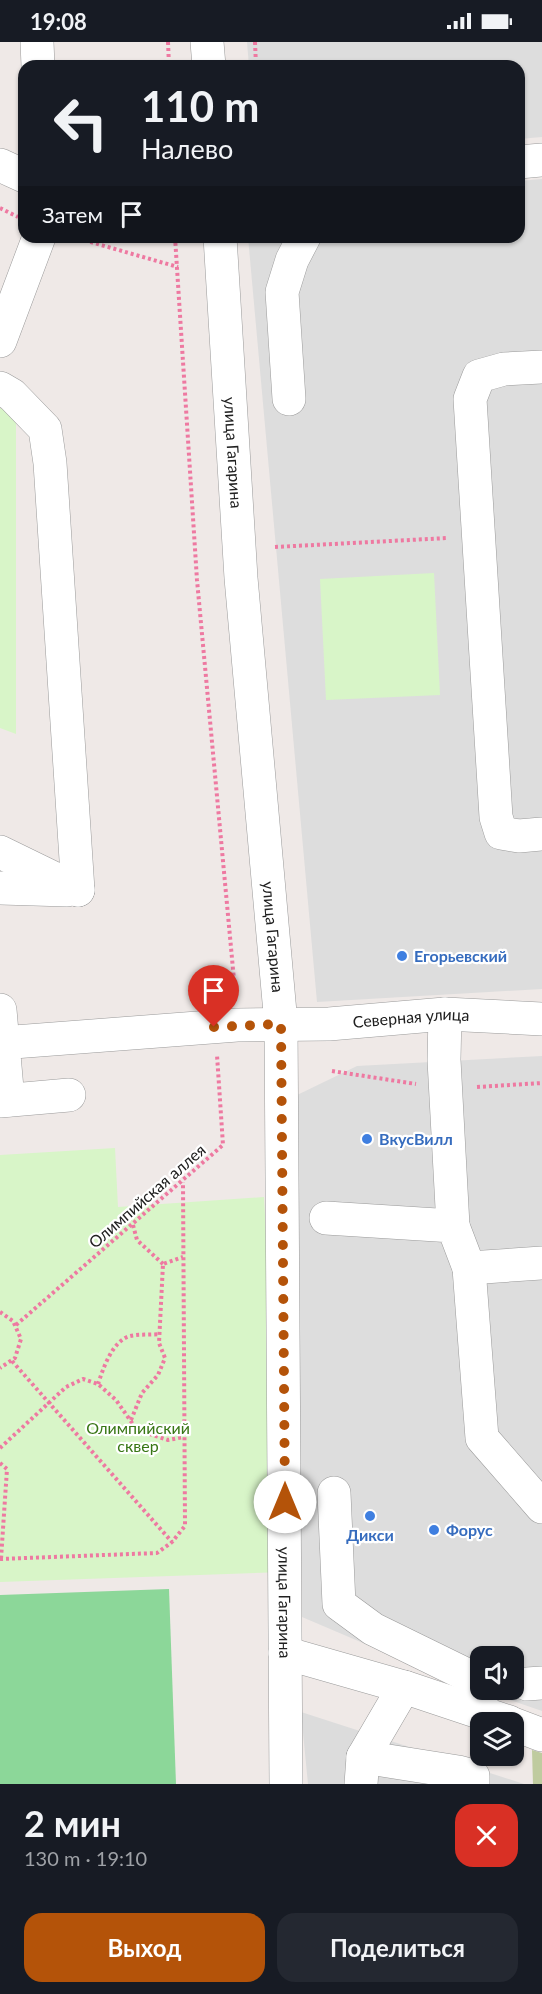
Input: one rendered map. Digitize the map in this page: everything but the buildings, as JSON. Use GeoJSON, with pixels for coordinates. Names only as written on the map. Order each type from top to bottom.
{"type":"FeatureCollection","features":[{"type":"Feature","properties":{"kind":"street"},"geometry":{"type":"LineString","coordinates":[[37,42],[38,60]]}},
{"type":"Feature","properties":{"kind":"street"},"geometry":{"type":"LineString","coordinates":[[207,42],[208,60]]}},
{"type":"Feature","properties":{"kind":"street"},"geometry":{"type":"LineString","coordinates":[[525,161],[542,160]]}},
{"type":"Feature","properties":{"kind":"street"},"geometry":{"type":"LineString","coordinates":[[0,165],[18,173]]}},
{"type":"Feature","properties":{"kind":"street"},"geometry":{"type":"LineString","coordinates":[[0,341],[37,243]]}},
{"type":"Feature","properties":{"kind":"street","name":"улица Гагарина"},"geometry":{"type":"LineString","coordinates":[[220,243],[241,578],[281,1024],[286,1784]]}},
{"type":"Feature","properties":{"kind":"street"},"geometry":{"type":"LineString","coordinates":[[289,399],[282,292],[292,260],[301,243]]}},
{"type":"Feature","properties":{"kind":"street"},"geometry":{"type":"LineString","coordinates":[[542,367],[504,369],[479,376],[470,399],[496,817],[501,833],[519,836],[542,834]]}},
{"type":"Feature","properties":{"kind":"street"},"geometry":{"type":"LineString","coordinates":[[0,388],[12,395],[45,429],[78,890]]}},
{"type":"Feature","properties":{"kind":"street"},"geometry":{"type":"LineString","coordinates":[[0,852],[78,890]]}},
{"type":"Feature","properties":{"kind":"street"},"geometry":{"type":"LineString","coordinates":[[0,888],[78,890]]}},
{"type":"Feature","properties":{"kind":"street"},"geometry":{"type":"LineString","coordinates":[[0,1010],[4,1101],[69,1095]]}},
{"type":"Feature","properties":{"kind":"street"},"geometry":{"type":"LineString","coordinates":[[446,1014],[453,1226],[469,1268],[482,1437],[542,1507]]}},
{"type":"Feature","properties":{"kind":"street","name":"Северная улица"},"geometry":{"type":"LineString","coordinates":[[2,1043],[281,1024],[329,1024],[446,1014],[542,1019]]}},
{"type":"Feature","properties":{"kind":"street"},"geometry":{"type":"LineString","coordinates":[[326,1218],[453,1226]]}},
{"type":"Feature","properties":{"kind":"street"},"geometry":{"type":"LineString","coordinates":[[469,1268],[542,1263]]}},
{"type":"Feature","properties":{"kind":"street"},"geometry":{"type":"LineString","coordinates":[[334,1493],[339,1604],[373,1629],[469,1676],[497,1712]]}},
{"type":"Feature","properties":{"kind":"street"},"geometry":{"type":"LineString","coordinates":[[285,1653],[404,1687],[481,1712]]}},
{"type":"Feature","properties":{"kind":"street"},"geometry":{"type":"LineString","coordinates":[[404,1687],[362,1771],[473,1776],[473,1784]]}},
{"type":"Feature","properties":{"kind":"street"},"geometry":{"type":"LineString","coordinates":[[524,1728],[542,1735]]}},
{"type":"Feature","properties":{"kind":"path"},"geometry":{"type":"LineString","coordinates":[[168,42],[169,60]]}},
{"type":"Feature","properties":{"kind":"path"},"geometry":{"type":"LineString","coordinates":[[255,42],[256,60]]}},
{"type":"Feature","properties":{"kind":"path"},"geometry":{"type":"LineString","coordinates":[[0,208],[18,217]]}},
{"type":"Feature","properties":{"kind":"path"},"geometry":{"type":"LineString","coordinates":[[94,243],[178,267]]}},
{"type":"Feature","properties":{"kind":"path"},"geometry":{"type":"LineString","coordinates":[[176,243],[197,580],[234,980],[231,994],[222,1001]]}},
{"type":"Feature","properties":{"kind":"path"},"geometry":{"type":"LineString","coordinates":[[275,547],[479,537]]}},
{"type":"Feature","properties":{"kind":"path","name":"Олимпийская аллея"},"geometry":{"type":"LineString","coordinates":[[16,1325],[223,1145],[217,1052]]}},
{"type":"Feature","properties":{"kind":"path"},"geometry":{"type":"LineString","coordinates":[[332,1071],[447,1089],[542,1083]]}},
{"type":"Feature","properties":{"kind":"path"},"geometry":{"type":"LineString","coordinates":[[0,1463],[7,1469],[1,1559],[157,1553],[172,1542],[184,1526],[183,1182]]}},
{"type":"Feature","properties":{"kind":"path"},"geometry":{"type":"LineString","coordinates":[[131,1420],[142,1393],[158,1375],[165,1358],[159,1343],[162,1264],[137,1240],[133,1225]]}},
{"type":"Feature","properties":{"kind":"path"},"geometry":{"type":"LineString","coordinates":[[162,1264],[183,1257]]}},
{"type":"Feature","properties":{"kind":"path"},"geometry":{"type":"LineString","coordinates":[[0,1312],[16,1325],[21,1339],[20,1349],[12,1361],[0,1368]]}},
{"type":"Feature","properties":{"kind":"path"},"geometry":{"type":"LineString","coordinates":[[98,1384],[113,1350],[128,1336],[160,1334]]}},
{"type":"Feature","properties":{"kind":"path"},"geometry":{"type":"LineString","coordinates":[[12,1361],[172,1542]]}},
{"type":"Feature","properties":{"kind":"path"},"geometry":{"type":"LineString","coordinates":[[0,1448],[66,1387],[83,1379],[98,1384],[131,1420],[137,1430],[168,1440],[184,1437]]}},
{"type":"Feature","properties":{"kind":"shaded area"},"geometry":{"type":"Polygon","coordinates":[[[247,42],[542,42],[542,137],[525,138],[525,60],[248,60],[247,42]]]}},
{"type":"Feature","properties":{"kind":"shaded area"},"geometry":{"type":"Polygon","coordinates":[[[542,179],[542,989],[317,1002],[249,243],[525,243],[525,180],[542,179]]]}},
{"type":"Feature","properties":{"kind":"shaded area"},"geometry":{"type":"Polygon","coordinates":[[[542,1056],[542,1711],[510,1700],[524,1700],[524,1646],[470,1646],[470,1686],[438,1675],[302,1617],[293,1097],[357,1066],[542,1056]]]}},
{"type":"Feature","properties":{"kind":"shaded area"},"geometry":{"type":"Polygon","coordinates":[[[301,1712],[524,1784],[308,1784],[301,1712]]]}},
{"type":"Feature","properties":{"kind":"green space"},"geometry":{"type":"Polygon","coordinates":[[[0,408],[16,415],[16,734],[0,728],[0,408]]]}},
{"type":"Feature","properties":{"kind":"green space"},"geometry":{"type":"Polygon","coordinates":[[[434,573],[440,695],[326,700],[320,579],[434,573]]]}},
{"type":"Feature","properties":{"kind":"green space","name":"Олимпийский сквер"},"geometry":{"type":"Polygon","coordinates":[[[115,1148],[118,1207],[264,1197],[285,1572],[0,1582],[0,1155],[115,1148]]]}},
{"type":"Feature","properties":{"kind":"green space"},"geometry":{"type":"Polygon","coordinates":[[[169,1589],[176,1784],[0,1784],[0,1595],[169,1589]]]}},
{"type":"Feature","properties":{"kind":"green space"},"geometry":{"type":"Polygon","coordinates":[[[532,1750],[542,1753],[542,1784],[533,1784],[532,1750]]]}},
{"type":"Feature","properties":{"kind":"place","name":"Егорьевский"},"geometry":{"type":"Point","coordinates":[402,956]}},
{"type":"Feature","properties":{"kind":"place","name":"ВкусВилл"},"geometry":{"type":"Point","coordinates":[367,1139]}},
{"type":"Feature","properties":{"kind":"place","name":"Дикси"},"geometry":{"type":"Point","coordinates":[370,1516]}},
{"type":"Feature","properties":{"kind":"place","name":"Форус"},"geometry":{"type":"Point","coordinates":[434,1530]}},
{"type":"Feature","properties":{"kind":"route"},"geometry":{"type":"LineString","coordinates":[[214,1027],[281,1024],[285,1502]]}}]}
